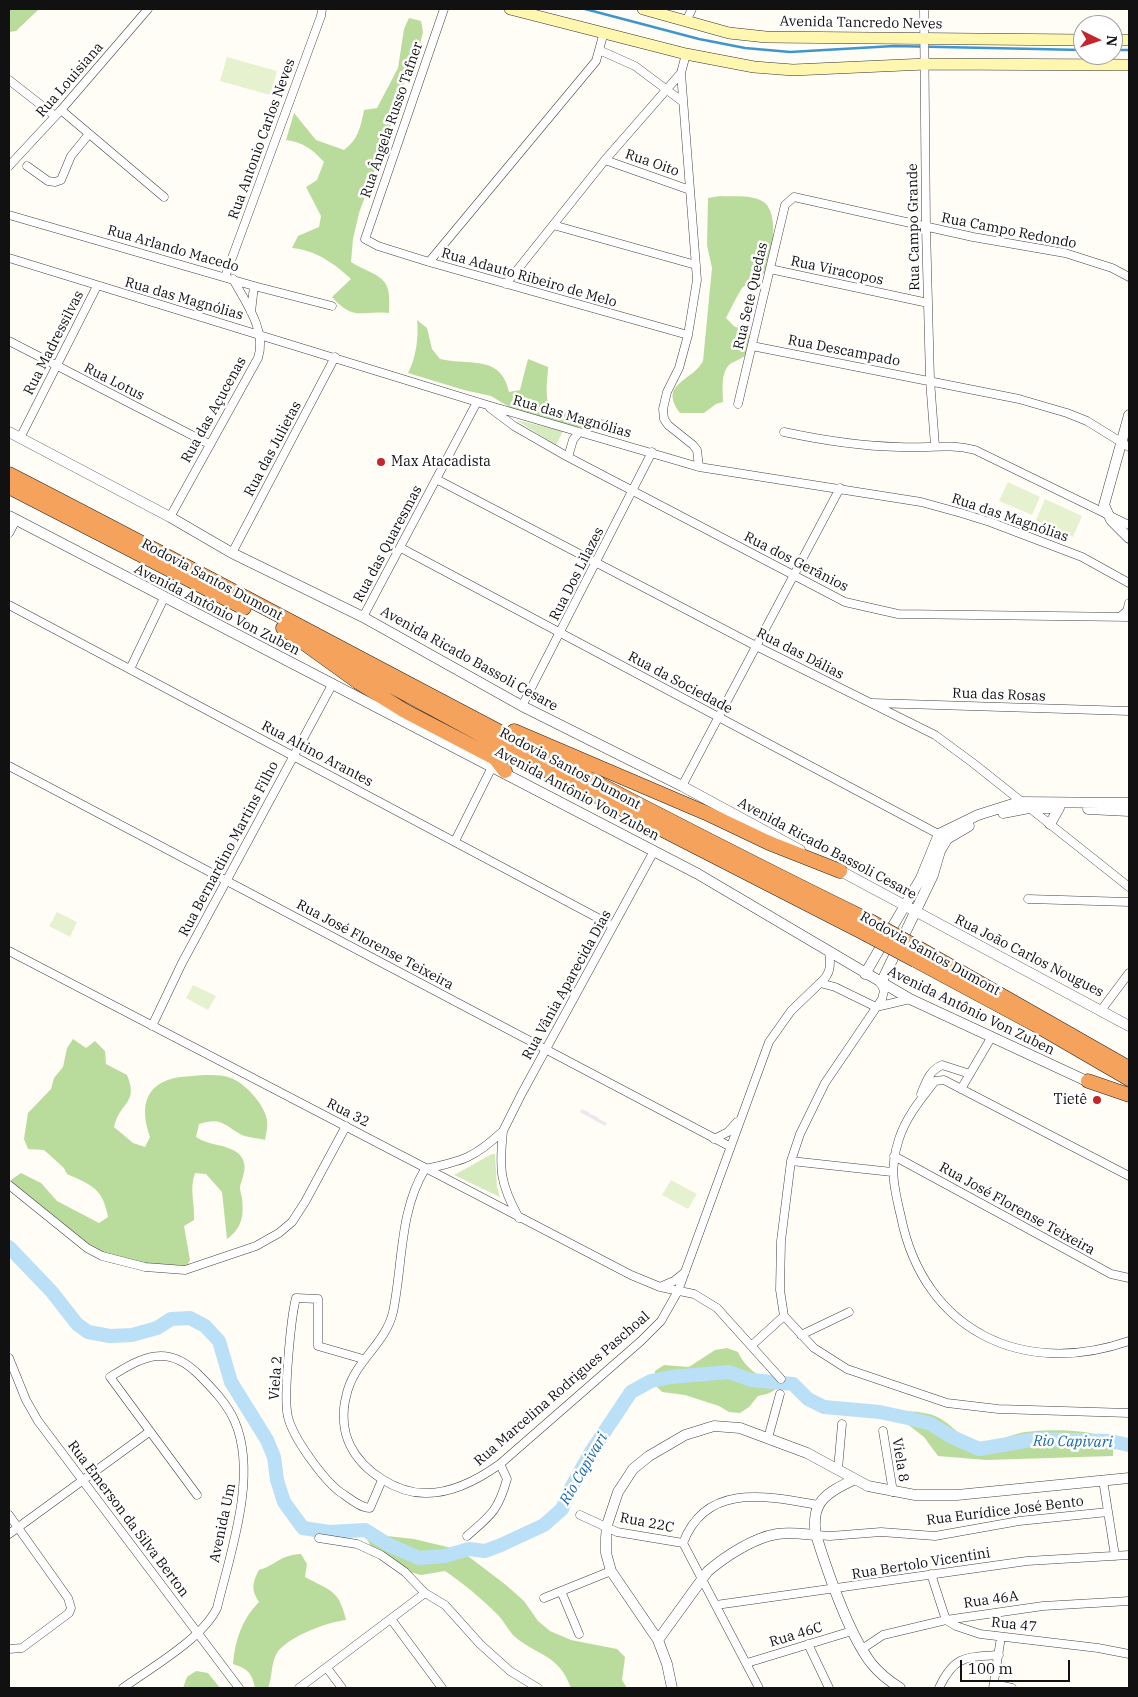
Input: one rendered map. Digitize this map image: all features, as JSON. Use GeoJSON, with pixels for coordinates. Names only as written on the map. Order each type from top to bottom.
{"type":"FeatureCollection","features":[{"type":"Feature","properties":{"kind":"highway","name":"Rodovia Santos Dumont"},"geometry":{"type":"LineString","coordinates":[[9,474],[476,719],[1129,1068]]}},
{"type":"Feature","properties":{"kind":"highway","name":"Rodovia Santos Dumont"},"geometry":{"type":"LineString","coordinates":[[9,487],[283,628],[546,770],[869,928]]}},
{"type":"Feature","properties":{"kind":"highway"},"geometry":{"type":"LineString","coordinates":[[283,628],[366,687],[404,711],[495,758],[499,768]]}},
{"type":"Feature","properties":{"kind":"highway"},"geometry":{"type":"LineString","coordinates":[[476,719],[494,721],[769,843],[840,871]]}},
{"type":"Feature","properties":{"kind":"highway","name":"Rodovia Santos Dumont"},"geometry":{"type":"LineString","coordinates":[[919,955],[1129,1079]]}},
{"type":"Feature","properties":{"kind":"highway"},"geometry":{"type":"LineString","coordinates":[[1088,1081],[1129,1096]]}},
{"type":"Feature","properties":{"kind":"main road"},"geometry":{"type":"LineString","coordinates":[[510,9],[686,54],[754,67],[787,69],[926,61],[1129,66]]}},
{"type":"Feature","properties":{"kind":"main road","name":"Avenida Tancredo Neves"},"geometry":{"type":"LineString","coordinates":[[643,9],[729,33],[766,37],[926,41],[1073,40]]}},
{"type":"Feature","properties":{"kind":"street","name":"Rua Louisiana"},"geometry":{"type":"LineString","coordinates":[[9,166],[58,113],[148,9]]}},
{"type":"Feature","properties":{"kind":"street","name":"Rua Antonio Carlos Neves"},"geometry":{"type":"LineString","coordinates":[[225,277],[322,9]]}},
{"type":"Feature","properties":{"kind":"street","name":"Rua Ângela Russo Tafner"},"geometry":{"type":"LineString","coordinates":[[365,239],[444,9]]}},
{"type":"Feature","properties":{"kind":"street"},"geometry":{"type":"LineString","coordinates":[[686,21],[692,9]]}},
{"type":"Feature","properties":{"kind":"street","name":"Rua Campo Grande"},"geometry":{"type":"LineString","coordinates":[[924,9],[926,41],[926,227],[930,380],[934,446]]}},
{"type":"Feature","properties":{"kind":"street"},"geometry":{"type":"LineString","coordinates":[[429,262],[596,61],[604,32]]}},
{"type":"Feature","properties":{"kind":"street"},"geometry":{"type":"LineString","coordinates":[[599,50],[635,66],[684,102]]}},
{"type":"Feature","properties":{"kind":"street"},"geometry":{"type":"LineString","coordinates":[[686,54],[681,73],[696,264],[695,300],[679,368],[667,392],[663,409],[664,419],[668,425],[694,445],[697,450],[700,467]]}},
{"type":"Feature","properties":{"kind":"street"},"geometry":{"type":"LineString","coordinates":[[506,284],[605,160],[681,73]]}},
{"type":"Feature","properties":{"kind":"street"},"geometry":{"type":"LineString","coordinates":[[9,80],[89,134],[164,197]]}},
{"type":"Feature","properties":{"kind":"street"},"geometry":{"type":"LineString","coordinates":[[27,166],[48,182],[61,180],[71,156],[89,134]]}},
{"type":"Feature","properties":{"kind":"street","name":"Rua Oito"},"geometry":{"type":"LineString","coordinates":[[605,160],[690,190]]}},
{"type":"Feature","properties":{"kind":"street","name":"Rua Campo Redondo"},"geometry":{"type":"LineString","coordinates":[[794,197],[926,227],[1073,255],[1112,268],[1129,277]]}},
{"type":"Feature","properties":{"kind":"street","name":"Rua Sete Quedas"},"geometry":{"type":"LineString","coordinates":[[738,404],[785,205],[794,197]]}},
{"type":"Feature","properties":{"kind":"street","name":"Rua Arlando Macedo"},"geometry":{"type":"LineString","coordinates":[[9,215],[254,286],[332,306]]}},
{"type":"Feature","properties":{"kind":"street"},"geometry":{"type":"LineString","coordinates":[[553,225],[696,264]]}},
{"type":"Feature","properties":{"kind":"street","name":"Rua Adauto Ribeiro de Melo"},"geometry":{"type":"LineString","coordinates":[[365,239],[378,246],[429,262],[688,336]]}},
{"type":"Feature","properties":{"kind":"street","name":"Rua das Magnólias"},"geometry":{"type":"LineString","coordinates":[[9,258],[97,286],[259,333],[477,402],[700,467],[921,502],[990,522],[1082,557],[1129,582]]}},
{"type":"Feature","properties":{"kind":"street","name":"Rua Viracopos"},"geometry":{"type":"LineString","coordinates":[[770,269],[928,304]]}},
{"type":"Feature","properties":{"kind":"street","name":"Rua das Açucenas"},"geometry":{"type":"LineString","coordinates":[[170,517],[258,358],[261,347],[259,333],[251,312],[233,280]]}},
{"type":"Feature","properties":{"kind":"street","name":"Rua Madressilvas"},"geometry":{"type":"LineString","coordinates":[[20,438],[97,286]]}},
{"type":"Feature","properties":{"kind":"street","name":"Rua das Açucenas"},"geometry":{"type":"LineString","coordinates":[[251,312],[254,286]]}},
{"type":"Feature","properties":{"kind":"street","name":"Rua Lotus"},"geometry":{"type":"LineString","coordinates":[[9,341],[56,367],[209,444]]}},
{"type":"Feature","properties":{"kind":"street","name":"Rua Descampado"},"geometry":{"type":"LineString","coordinates":[[752,346],[1002,395],[1067,413],[1086,421],[1125,444]]}},
{"type":"Feature","properties":{"kind":"street","name":"Rua das Julietas"},"geometry":{"type":"LineString","coordinates":[[232,553],[335,357]]}},
{"type":"Feature","properties":{"kind":"street","name":"Rua das Quaresmas"},"geometry":{"type":"LineString","coordinates":[[363,617],[477,402]]}},
{"type":"Feature","properties":{"kind":"street","name":"Rua dos Gerânios"},"geometry":{"type":"LineString","coordinates":[[487,405],[514,426],[568,457],[792,576],[845,602],[898,614],[1129,617]]}},
{"type":"Feature","properties":{"kind":"street"},"geometry":{"type":"LineString","coordinates":[[1129,415],[1125,444],[1104,497],[1106,512],[1129,538]]}},
{"type":"Feature","properties":{"kind":"street","name":"Avenida Ricado Bassoli Cesare"},"geometry":{"type":"LineString","coordinates":[[9,432],[170,517],[232,553],[363,617],[522,706],[682,786],[915,912]]}},
{"type":"Feature","properties":{"kind":"street"},"geometry":{"type":"LineString","coordinates":[[568,457],[573,440],[579,432]]}},
{"type":"Feature","properties":{"kind":"street"},"geometry":{"type":"LineString","coordinates":[[784,432],[808,437],[898,448],[958,446],[988,456],[1106,512],[1129,525]]}},
{"type":"Feature","properties":{"kind":"street","name":"Rua Dos Lilazes"},"geometry":{"type":"LineString","coordinates":[[522,706],[634,492],[652,452]]}},
{"type":"Feature","properties":{"kind":"street","name":"Rua das Dálias"},"geometry":{"type":"LineString","coordinates":[[436,479],[950,745],[1129,888]]}},
{"type":"Feature","properties":{"kind":"street"},"geometry":{"type":"LineString","coordinates":[[682,786],[840,488]]}},
{"type":"Feature","properties":{"kind":"street"},"geometry":{"type":"LineString","coordinates":[[9,533],[12,518]]}},
{"type":"Feature","properties":{"kind":"street","name":"Avenida Antônio Von Zuben"},"geometry":{"type":"LineString","coordinates":[[12,518],[332,685],[499,768],[698,874],[910,999],[991,1038],[1088,1081],[1129,1103]]}},
{"type":"Feature","properties":{"kind":"street","name":"Rua da Sociedade"},"geometry":{"type":"LineString","coordinates":[[401,548],[943,837]]}},
{"type":"Feature","properties":{"kind":"street"},"geometry":{"type":"LineString","coordinates":[[130,670],[164,598]]}},
{"type":"Feature","properties":{"kind":"street"},"geometry":{"type":"LineString","coordinates":[[1120,617],[1126,611],[1129,603]]}},
{"type":"Feature","properties":{"kind":"street","name":"Rua Altino Arantes"},"geometry":{"type":"LineString","coordinates":[[9,605],[613,926]]}},
{"type":"Feature","properties":{"kind":"street","name":"Rua Bernardino Martins Filho"},"geometry":{"type":"LineString","coordinates":[[152,1026],[182,963],[332,685]]}},
{"type":"Feature","properties":{"kind":"street","name":"Rua das Rosas"},"geometry":{"type":"LineString","coordinates":[[869,703],[1129,711]]}},
{"type":"Feature","properties":{"kind":"street","name":"Rua José Florense Teixeira"},"geometry":{"type":"LineString","coordinates":[[9,766],[729,1146]]}},
{"type":"Feature","properties":{"kind":"street"},"geometry":{"type":"LineString","coordinates":[[455,841],[499,768]]}},
{"type":"Feature","properties":{"kind":"street"},"geometry":{"type":"LineString","coordinates":[[865,974],[943,837],[978,815],[1019,802],[1129,803]]}},
{"type":"Feature","properties":{"kind":"street"},"geometry":{"type":"LineString","coordinates":[[943,837],[1008,811],[1029,808],[1129,810]]}},
{"type":"Feature","properties":{"kind":"street"},"geometry":{"type":"LineString","coordinates":[[1050,824],[1059,808]]}},
{"type":"Feature","properties":{"kind":"street"},"geometry":{"type":"LineString","coordinates":[[943,837],[933,875],[881,983],[884,996],[825,1083],[800,1134],[791,1161],[782,1241],[780,1290],[784,1316],[814,1348],[847,1368],[948,1402],[998,1409],[1129,1413]]}},
{"type":"Feature","properties":{"kind":"street","name":"Rua Vânia Aparecida Dias"},"geometry":{"type":"LineString","coordinates":[[519,1218],[502,1184],[499,1168],[503,1131],[522,1092],[547,1050],[654,851]]}},
{"type":"Feature","properties":{"kind":"street"},"geometry":{"type":"LineString","coordinates":[[1028,900],[1129,902]]}},
{"type":"Feature","properties":{"kind":"street","name":"Rua João Carlos Nougues"},"geometry":{"type":"LineString","coordinates":[[915,912],[1102,1009],[1129,1026]]}},
{"type":"Feature","properties":{"kind":"street","name":"Rua 32"},"geometry":{"type":"LineString","coordinates":[[9,951],[631,1275],[660,1287],[694,1294],[717,1308],[781,1380]]}},
{"type":"Feature","properties":{"kind":"street","name":"Rua Marcelina Rodrigues Paschoal"},"geometry":{"type":"LineString","coordinates":[[425,1169],[414,1186],[409,1205],[398,1279],[388,1327],[381,1340],[363,1359],[346,1395],[343,1412],[344,1424],[350,1445],[364,1464],[382,1480],[407,1491],[427,1493],[465,1484],[482,1477],[500,1464],[661,1321],[678,1291],[729,1146],[769,1042],[791,1011],[827,977],[829,971],[829,952]]}},
{"type":"Feature","properties":{"kind":"street"},"geometry":{"type":"LineString","coordinates":[[1102,1009],[1129,974]]}},
{"type":"Feature","properties":{"kind":"street"},"geometry":{"type":"LineString","coordinates":[[820,982],[835,987],[876,1007],[910,999]]}},
{"type":"Feature","properties":{"kind":"street"},"geometry":{"type":"LineString","coordinates":[[961,1088],[991,1038]]}},
{"type":"Feature","properties":{"kind":"street"},"geometry":{"type":"LineString","coordinates":[[918,1103],[928,1077],[935,1068],[942,1066],[970,1074]]}},
{"type":"Feature","properties":{"kind":"street"},"geometry":{"type":"LineString","coordinates":[[1129,1176],[944,1080],[935,1081],[904,1124],[894,1156],[892,1172],[902,1225],[919,1272],[936,1296],[975,1331],[995,1342],[1048,1354],[1078,1354],[1109,1348],[1129,1341]]}},
{"type":"Feature","properties":{"kind":"street","name":"Rua Marcelina Rodrigues Paschoal"},"geometry":{"type":"LineString","coordinates":[[714,1139],[728,1132],[740,1119]]}},
{"type":"Feature","properties":{"kind":"street"},"geometry":{"type":"LineString","coordinates":[[9,1185],[87,1248],[102,1256],[145,1267],[185,1270],[256,1246],[286,1228],[305,1202],[346,1126]]}},
{"type":"Feature","properties":{"kind":"street","name":"Rua Vânia Aparecida Dias"},"geometry":{"type":"LineString","coordinates":[[425,1169],[465,1160],[477,1154],[503,1131]]}},
{"type":"Feature","properties":{"kind":"street","name":"Rua José Florense Teixeira"},"geometry":{"type":"LineString","coordinates":[[894,1156],[1111,1274],[1129,1278]]}},
{"type":"Feature","properties":{"kind":"street"},"geometry":{"type":"LineString","coordinates":[[791,1161],[892,1172]]}},
{"type":"Feature","properties":{"kind":"street"},"geometry":{"type":"LineString","coordinates":[[660,1287],[674,1281],[686,1270]]}},
{"type":"Feature","properties":{"kind":"street","name":"Viela 2"},"geometry":{"type":"LineString","coordinates":[[363,1359],[318,1346],[318,1299],[296,1298],[287,1386],[287,1407],[290,1422],[325,1480],[350,1499],[370,1508],[382,1480]]}},
{"type":"Feature","properties":{"kind":"street"},"geometry":{"type":"LineString","coordinates":[[801,1335],[849,1312]]}},
{"type":"Feature","properties":{"kind":"street"},"geometry":{"type":"LineString","coordinates":[[751,1346],[784,1316]]}},
{"type":"Feature","properties":{"kind":"street","name":"Avenida Um"},"geometry":{"type":"LineString","coordinates":[[123,1688],[199,1633],[211,1622],[217,1608],[245,1479],[243,1446],[235,1421],[218,1394],[194,1370],[177,1359],[161,1355],[147,1357],[110,1377],[149,1432]]}},
{"type":"Feature","properties":{"kind":"street","name":"Rua Emerson da Silva Berton"},"geometry":{"type":"LineString","coordinates":[[9,1360],[34,1414],[239,1688]]}},
{"type":"Feature","properties":{"kind":"street"},"geometry":{"type":"LineString","coordinates":[[768,1438],[780,1394]]}},
{"type":"Feature","properties":{"kind":"street"},"geometry":{"type":"LineString","coordinates":[[838,1469],[842,1424]]}},
{"type":"Feature","properties":{"kind":"street"},"geometry":{"type":"LineString","coordinates":[[672,1688],[667,1664],[658,1640],[611,1572],[606,1553],[607,1526],[618,1492],[634,1469],[648,1456],[684,1435],[724,1426],[740,1428],[807,1452],[868,1486],[893,1492],[933,1497],[1129,1478]]}},
{"type":"Feature","properties":{"kind":"street","name":"Viela 8"},"geometry":{"type":"LineString","coordinates":[[883,1431],[893,1492]]}},
{"type":"Feature","properties":{"kind":"street"},"geometry":{"type":"LineString","coordinates":[[9,1534],[149,1432],[196,1495]]}},
{"type":"Feature","properties":{"kind":"street"},"geometry":{"type":"LineString","coordinates":[[467,1536],[493,1514],[498,1505],[507,1479],[500,1464]]}},
{"type":"Feature","properties":{"kind":"street"},"geometry":{"type":"LineString","coordinates":[[855,1479],[834,1490],[818,1505],[814,1515],[816,1535],[852,1630],[862,1649],[871,1663],[900,1688]]}},
{"type":"Feature","properties":{"kind":"street"},"geometry":{"type":"LineString","coordinates":[[1103,1480],[1115,1556]]}},
{"type":"Feature","properties":{"kind":"street"},"geometry":{"type":"LineString","coordinates":[[759,1688],[683,1543],[688,1528],[696,1518],[708,1509],[736,1498],[769,1497],[818,1505]]}},
{"type":"Feature","properties":{"kind":"street","name":"Rua Eurídice José Bento"},"geometry":{"type":"LineString","coordinates":[[816,1535],[830,1536],[881,1532],[935,1536],[1019,1521],[1108,1512]]}},
{"type":"Feature","properties":{"kind":"street"},"geometry":{"type":"LineString","coordinates":[[9,1514],[68,1598],[71,1608],[69,1613],[22,1648],[9,1649]]}},
{"type":"Feature","properties":{"kind":"street","name":"Rua 22C"},"geometry":{"type":"LineString","coordinates":[[580,1515],[618,1532],[683,1543]]}},
{"type":"Feature","properties":{"kind":"street"},"geometry":{"type":"LineString","coordinates":[[658,1640],[702,1579],[719,1562],[768,1536],[787,1534],[816,1535]]}},
{"type":"Feature","properties":{"kind":"street"},"geometry":{"type":"LineString","coordinates":[[319,1538],[369,1547],[405,1572],[425,1593],[445,1605],[480,1644],[510,1671],[538,1688]]}},
{"type":"Feature","properties":{"kind":"street","name":"Rua Bertolo Vicentini"},"geometry":{"type":"LineString","coordinates":[[716,1605],[836,1590],[1027,1560],[1129,1555]]}},
{"type":"Feature","properties":{"kind":"street"},"geometry":{"type":"LineString","coordinates":[[544,1598],[611,1572]]}},
{"type":"Feature","properties":{"kind":"street"},"geometry":{"type":"LineString","coordinates":[[931,1574],[946,1620]]}},
{"type":"Feature","properties":{"kind":"street"},"geometry":{"type":"LineString","coordinates":[[561,1591],[579,1634]]}},
{"type":"Feature","properties":{"kind":"street"},"geometry":{"type":"LineString","coordinates":[[299,1688],[425,1593]]}},
{"type":"Feature","properties":{"kind":"street","name":"Rua 46A"},"geometry":{"type":"LineString","coordinates":[[862,1649],[883,1635],[946,1620],[1043,1606],[1129,1601]]}},
{"type":"Feature","properties":{"kind":"street"},"geometry":{"type":"LineString","coordinates":[[391,1619],[442,1688]]}},
{"type":"Feature","properties":{"kind":"street","name":"Rua 47"},"geometry":{"type":"LineString","coordinates":[[946,1620],[966,1631],[1098,1648],[1129,1654]]}},
{"type":"Feature","properties":{"kind":"street","name":"Rua 46C"},"geometry":{"type":"LineString","coordinates":[[747,1664],[852,1630]]}},
{"type":"Feature","properties":{"kind":"street"},"geometry":{"type":"LineString","coordinates":[[1001,1637],[993,1686],[1012,1688]]}},
{"type":"Feature","properties":{"kind":"street"},"geometry":{"type":"LineString","coordinates":[[808,1644],[829,1688]]}},
{"type":"Feature","properties":{"kind":"street"},"geometry":{"type":"LineString","coordinates":[[939,1688],[948,1669],[954,1663],[998,1655]]}},
{"type":"Feature","properties":{"kind":"street"},"geometry":{"type":"LineString","coordinates":[[327,1668],[342,1688]]}},
{"type":"Feature","properties":{"kind":"shaded area"},"geometry":{"type":"Polygon","coordinates":[[[582,1109],[590,1113],[589,1116],[591,1114],[599,1118],[598,1120],[607,1123],[605,1126],[580,1112],[582,1109]]]}},
{"type":"Feature","properties":{"kind":"green space"},"geometry":{"type":"Polygon","coordinates":[[[9,9],[39,9],[16,31],[9,32],[9,9]]]}},
{"type":"Feature","properties":{"kind":"green space"},"geometry":{"type":"Polygon","coordinates":[[[409,18],[421,21],[423,32],[359,213],[353,239],[351,262],[376,275],[386,284],[389,313],[352,312],[340,305],[332,297],[351,279],[324,258],[309,251],[292,248],[298,236],[319,227],[321,216],[306,187],[317,180],[324,162],[307,147],[297,142],[286,140],[294,113],[316,140],[344,150],[349,146],[358,132],[364,110],[377,108],[398,68],[404,29],[409,18]]]}},
{"type":"Feature","properties":{"kind":"green space"},"geometry":{"type":"Polygon","coordinates":[[[227,57],[277,71],[270,95],[220,81],[227,57]]]}},
{"type":"Feature","properties":{"kind":"green space"},"geometry":{"type":"Polygon","coordinates":[[[720,196],[749,197],[765,203],[772,217],[772,248],[764,273],[742,288],[726,318],[735,327],[748,330],[751,341],[750,352],[730,364],[725,372],[723,402],[716,404],[704,413],[680,413],[674,403],[673,395],[675,389],[703,361],[712,268],[707,245],[708,198],[720,196]]]}},
{"type":"Feature","properties":{"kind":"green space"},"geometry":{"type":"Polygon","coordinates":[[[417,320],[427,328],[432,349],[440,359],[473,362],[492,367],[505,380],[509,392],[520,390],[528,359],[548,367],[547,392],[550,406],[568,414],[606,420],[612,429],[572,427],[511,408],[491,396],[408,373],[416,347],[417,320]]]}},
{"type":"Feature","properties":{"kind":"green space"},"geometry":{"type":"Polygon","coordinates":[[[516,420],[563,431],[556,445],[516,420]]]}},
{"type":"Feature","properties":{"kind":"green space"},"geometry":{"type":"Polygon","coordinates":[[[1008,482],[1040,497],[1032,515],[999,501],[1008,482]]]}},
{"type":"Feature","properties":{"kind":"green space"},"geometry":{"type":"Polygon","coordinates":[[[1045,499],[1082,516],[1073,537],[1036,520],[1045,499]]]}},
{"type":"Feature","properties":{"kind":"green space"},"geometry":{"type":"Polygon","coordinates":[[[57,912],[77,922],[70,937],[49,926],[57,912]]]}},
{"type":"Feature","properties":{"kind":"green space"},"geometry":{"type":"Polygon","coordinates":[[[193,985],[216,996],[208,1010],[186,998],[193,985]]]}},
{"type":"Feature","properties":{"kind":"green space"},"geometry":{"type":"Polygon","coordinates":[[[73,1039],[86,1048],[95,1041],[105,1051],[106,1064],[127,1075],[130,1084],[130,1097],[120,1112],[114,1127],[133,1143],[145,1147],[150,1137],[145,1111],[151,1092],[167,1080],[179,1077],[217,1075],[231,1078],[254,1096],[266,1115],[267,1130],[265,1140],[242,1135],[218,1122],[213,1121],[199,1124],[196,1137],[235,1151],[244,1162],[244,1174],[240,1187],[243,1204],[242,1216],[239,1226],[227,1239],[222,1192],[206,1174],[195,1173],[192,1191],[194,1220],[184,1226],[190,1260],[185,1270],[114,1264],[103,1260],[74,1243],[58,1227],[13,1191],[11,1180],[21,1173],[41,1183],[57,1201],[99,1223],[108,1217],[103,1200],[95,1189],[67,1174],[64,1168],[44,1150],[28,1149],[24,1139],[28,1113],[51,1089],[54,1078],[63,1067],[67,1048],[73,1039]]]}},
{"type":"Feature","properties":{"kind":"green space"},"geometry":{"type":"Polygon","coordinates":[[[495,1154],[497,1187],[500,1197],[454,1175],[495,1154]]]}},
{"type":"Feature","properties":{"kind":"green space"},"geometry":{"type":"Polygon","coordinates":[[[671,1180],[697,1194],[688,1209],[662,1195],[671,1180]]]}},
{"type":"Feature","properties":{"kind":"green space"},"geometry":{"type":"Polygon","coordinates":[[[727,1348],[738,1352],[755,1373],[781,1383],[777,1389],[758,1396],[749,1407],[740,1413],[729,1412],[719,1406],[685,1395],[662,1392],[654,1384],[655,1371],[664,1365],[689,1367],[715,1350],[727,1348]]]}},
{"type":"Feature","properties":{"kind":"green space"},"geometry":{"type":"Polygon","coordinates":[[[908,1411],[937,1417],[965,1437],[984,1442],[1034,1431],[1057,1430],[1089,1433],[1101,1438],[1113,1450],[1113,1456],[986,1460],[938,1456],[924,1437],[906,1423],[908,1411]]]}},
{"type":"Feature","properties":{"kind":"green space"},"geometry":{"type":"Polygon","coordinates":[[[378,1535],[414,1539],[460,1550],[524,1601],[538,1621],[550,1631],[571,1640],[617,1649],[625,1657],[622,1680],[627,1688],[571,1688],[566,1677],[554,1662],[514,1636],[498,1615],[479,1597],[445,1571],[421,1575],[410,1572],[371,1547],[366,1537],[378,1535]]]}},
{"type":"Feature","properties":{"kind":"green space"},"geometry":{"type":"Polygon","coordinates":[[[301,1554],[307,1564],[305,1577],[337,1596],[346,1620],[306,1632],[286,1644],[275,1657],[268,1688],[255,1688],[248,1672],[233,1664],[240,1630],[248,1615],[259,1602],[253,1586],[255,1579],[259,1570],[288,1556],[301,1554]]]}},
{"type":"Feature","properties":{"kind":"green space"},"geometry":{"type":"Polygon","coordinates":[[[196,1671],[208,1673],[220,1688],[183,1688],[187,1677],[196,1671]]]}},
{"type":"Feature","properties":{"kind":"waterway"},"geometry":{"type":"LineString","coordinates":[[585,9],[699,39],[745,48],[790,52],[894,46],[1073,50]]}},
{"type":"Feature","properties":{"kind":"waterway"},"geometry":{"type":"LineString","coordinates":[[1123,50],[1129,50]]}},
{"type":"Feature","properties":{"kind":"waterway","name":"Rio Capivari"},"geometry":{"type":"LineString","coordinates":[[9,1247],[52,1292],[77,1324],[88,1332],[110,1336],[132,1335],[157,1328],[171,1319],[190,1318],[205,1326],[219,1341],[231,1382],[267,1440],[274,1457],[277,1480],[284,1502],[303,1528],[329,1532],[365,1530],[389,1545],[419,1558],[445,1556],[469,1549],[485,1551],[544,1525],[562,1509],[571,1488],[591,1452],[631,1392],[651,1381],[671,1377],[729,1372],[751,1380],[793,1384],[808,1399],[824,1407],[880,1412],[931,1424],[952,1437],[979,1449],[1037,1439],[1110,1441],[1129,1445]]}},
{"type":"Feature","properties":{"kind":"place","name":"Max Atacadista"},"geometry":{"type":"Point","coordinates":[381,462]}},
{"type":"Feature","properties":{"kind":"place","name":"Tietê"},"geometry":{"type":"Point","coordinates":[1097,1100]}}]}
